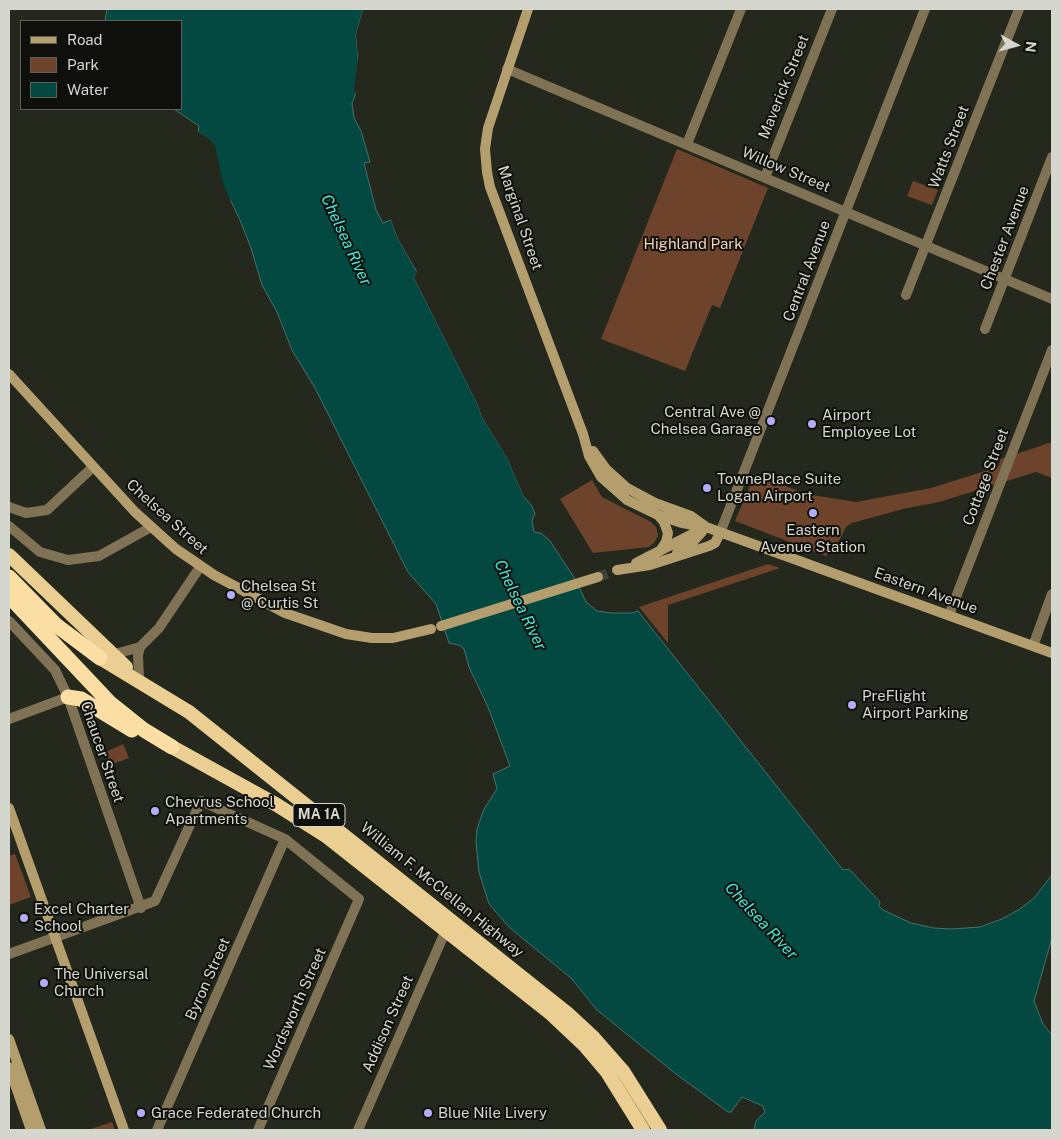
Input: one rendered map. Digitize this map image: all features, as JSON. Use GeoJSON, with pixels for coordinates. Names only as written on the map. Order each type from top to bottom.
{"type":"FeatureCollection","features":[{"type":"Feature","properties":{"kind":"highway"},"geometry":{"type":"LineString","coordinates":[[9,555],[107,656]]}},
{"type":"Feature","properties":{"kind":"highway","name":"William F. McClellan Highway"},"geometry":{"type":"LineString","coordinates":[[9,577],[44,614],[139,680],[195,716],[567,1013],[594,1038],[618,1066],[640,1095],[660,1130]]}},
{"type":"Feature","properties":{"kind":"highway","name":"William F. McClellan Highway"},"geometry":{"type":"LineString","coordinates":[[9,596],[109,702],[144,730],[314,828],[446,930],[550,1014],[578,1040],[616,1085],[643,1130]]}},
{"type":"Feature","properties":{"kind":"highway"},"geometry":{"type":"LineString","coordinates":[[68,697],[81,699],[135,732],[172,747]]}},
{"type":"Feature","properties":{"kind":"main road","name":"Marginal Street"},"geometry":{"type":"LineString","coordinates":[[528,9],[486,135],[485,157],[488,180],[592,462],[604,481],[627,500],[658,515],[682,523],[706,527]]}},
{"type":"Feature","properties":{"kind":"main road","name":"Chelsea Street"},"geometry":{"type":"LineString","coordinates":[[9,374],[93,467],[151,527],[200,567],[272,607],[334,631],[378,638],[431,629],[598,577]]}},
{"type":"Feature","properties":{"kind":"main road","name":"Marginal Street"},"geometry":{"type":"LineString","coordinates":[[583,434],[597,459],[627,488],[648,500],[691,516],[706,527]]}},
{"type":"Feature","properties":{"kind":"main road"},"geometry":{"type":"LineString","coordinates":[[658,515],[664,522],[668,533],[658,557]]}},
{"type":"Feature","properties":{"kind":"main road","name":"Eastern Avenue"},"geometry":{"type":"LineString","coordinates":[[706,527],[1052,653]]}},
{"type":"Feature","properties":{"kind":"main road"},"geometry":{"type":"LineString","coordinates":[[613,572],[658,557],[706,527]]}},
{"type":"Feature","properties":{"kind":"main road","name":"Central Avenue"},"geometry":{"type":"LineString","coordinates":[[658,557],[715,543],[720,533]]}},
{"type":"Feature","properties":{"kind":"main road"},"geometry":{"type":"LineString","coordinates":[[9,808],[124,1130]]}},
{"type":"Feature","properties":{"kind":"main road"},"geometry":{"type":"LineString","coordinates":[[9,1039],[41,1130]]}},
{"type":"Feature","properties":{"kind":"main road"},"geometry":{"type":"LineString","coordinates":[[9,1068],[31,1130]]}},
{"type":"Feature","properties":{"kind":"street"},"geometry":{"type":"LineString","coordinates":[[687,144],[741,9]]}},
{"type":"Feature","properties":{"kind":"street","name":"Maverick Street"},"geometry":{"type":"LineString","coordinates":[[764,177],[832,9]]}},
{"type":"Feature","properties":{"kind":"street","name":"Central Avenue"},"geometry":{"type":"LineString","coordinates":[[720,533],[925,9]]}},
{"type":"Feature","properties":{"kind":"street","name":"Watts Street"},"geometry":{"type":"LineString","coordinates":[[906,296],[1018,9]]}},
{"type":"Feature","properties":{"kind":"street","name":"Willow Street"},"geometry":{"type":"LineString","coordinates":[[507,69],[1052,299]]}},
{"type":"Feature","properties":{"kind":"street","name":"Chester Avenue"},"geometry":{"type":"LineString","coordinates":[[985,328],[1052,157]]}},
{"type":"Feature","properties":{"kind":"street","name":"Cottage Street"},"geometry":{"type":"LineString","coordinates":[[949,615],[1052,350]]}},
{"type":"Feature","properties":{"kind":"street"},"geometry":{"type":"LineString","coordinates":[[9,508],[26,514],[47,510],[93,467]]}},
{"type":"Feature","properties":{"kind":"street"},"geometry":{"type":"LineString","coordinates":[[706,527],[727,516]]}},
{"type":"Feature","properties":{"kind":"street"},"geometry":{"type":"LineString","coordinates":[[9,526],[40,552],[68,560],[98,556],[151,527]]}},
{"type":"Feature","properties":{"kind":"street"},"geometry":{"type":"LineString","coordinates":[[107,656],[140,647],[155,632],[200,567]]}},
{"type":"Feature","properties":{"kind":"street"},"geometry":{"type":"LineString","coordinates":[[1033,646],[1052,594]]}},
{"type":"Feature","properties":{"kind":"street","name":"Chaucer Street"},"geometry":{"type":"LineString","coordinates":[[9,621],[55,670],[68,697],[141,908]]}},
{"type":"Feature","properties":{"kind":"street"},"geometry":{"type":"LineString","coordinates":[[139,680],[138,655],[140,647]]}},
{"type":"Feature","properties":{"kind":"street"},"geometry":{"type":"LineString","coordinates":[[9,719],[68,697]]}},
{"type":"Feature","properties":{"kind":"street"},"geometry":{"type":"LineString","coordinates":[[9,954],[151,904],[158,897],[201,801],[285,839]]}},
{"type":"Feature","properties":{"kind":"street","name":"Wordsworth Street"},"geometry":{"type":"LineString","coordinates":[[258,1130],[359,899],[285,839]]}},
{"type":"Feature","properties":{"kind":"street","name":"Byron Street"},"geometry":{"type":"LineString","coordinates":[[157,1130],[285,839]]}},
{"type":"Feature","properties":{"kind":"street","name":"Addison Street"},"geometry":{"type":"LineString","coordinates":[[358,1130],[446,930]]}},
{"type":"Feature","properties":{"kind":"green space"},"geometry":{"type":"Polygon","coordinates":[[[750,147],[767,153],[762,164],[749,158],[747,149],[750,147]]]}},
{"type":"Feature","properties":{"kind":"green space","name":"Highland Park"},"geometry":{"type":"Polygon","coordinates":[[[677,149],[768,188],[720,308],[712,305],[685,371],[601,339],[677,149]]]}},
{"type":"Feature","properties":{"kind":"green space"},"geometry":{"type":"Polygon","coordinates":[[[913,181],[938,190],[932,205],[907,196],[913,181]]]}},
{"type":"Feature","properties":{"kind":"green space"},"geometry":{"type":"Polygon","coordinates":[[[1052,442],[1052,478],[1036,472],[939,502],[903,509],[852,523],[846,527],[839,541],[826,556],[735,521],[755,474],[806,494],[856,502],[931,488],[998,467],[1001,459],[1052,442]]]}},
{"type":"Feature","properties":{"kind":"green space"},"geometry":{"type":"Polygon","coordinates":[[[592,480],[602,497],[651,522],[656,527],[658,536],[654,543],[649,547],[593,553],[560,499],[592,480]]]}},
{"type":"Feature","properties":{"kind":"green space"},"geometry":{"type":"Polygon","coordinates":[[[768,564],[780,568],[668,605],[668,643],[639,607],[768,564]]]}},
{"type":"Feature","properties":{"kind":"green space"},"geometry":{"type":"Polygon","coordinates":[[[123,744],[129,758],[110,765],[106,752],[123,744]]]}},
{"type":"Feature","properties":{"kind":"green space"},"geometry":{"type":"Polygon","coordinates":[[[15,854],[31,897],[9,905],[9,856],[15,854]]]}},
{"type":"Feature","properties":{"kind":"green space"},"geometry":{"type":"Polygon","coordinates":[[[112,1122],[115,1130],[88,1130],[112,1122]]]}},
{"type":"Feature","properties":{"kind":"water","name":"Chelsea River"},"geometry":{"type":"Polygon","coordinates":[[[107,9],[363,9],[356,35],[358,56],[356,93],[352,103],[354,118],[361,131],[370,162],[364,163],[376,210],[383,223],[391,220],[399,241],[417,272],[414,278],[477,403],[482,417],[507,458],[524,497],[532,506],[535,514],[532,520],[534,532],[541,533],[550,541],[577,582],[586,602],[597,611],[632,613],[638,611],[843,870],[849,869],[880,902],[879,906],[883,910],[911,923],[934,928],[980,927],[1002,919],[1020,909],[1034,898],[1052,875],[1052,938],[1034,1001],[1043,1024],[1052,1035],[1052,1130],[754,1130],[756,1121],[765,1112],[763,1106],[742,1097],[731,1112],[728,1112],[676,1074],[597,1010],[571,978],[510,928],[489,904],[479,872],[476,843],[477,829],[484,809],[497,789],[493,774],[510,766],[488,707],[469,667],[464,649],[459,645],[449,643],[436,604],[408,572],[315,388],[292,350],[277,312],[262,285],[240,220],[231,201],[223,197],[204,136],[198,133],[199,126],[175,110],[182,110],[182,20],[105,20],[107,9]]]}},
{"type":"Feature","properties":{"kind":"pier"},"geometry":{"type":"Polygon","coordinates":[[[363,9],[365,9],[358,35],[360,56],[357,96],[354,90],[358,56],[356,35],[363,9]]]}},
{"type":"Feature","properties":{"kind":"pier"},"geometry":{"type":"Polygon","coordinates":[[[196,131],[215,145],[223,183],[232,205],[220,198],[202,138],[196,134],[196,131]]]}},
{"type":"Feature","properties":{"kind":"pier"},"geometry":{"type":"Polygon","coordinates":[[[391,220],[420,271],[417,278],[479,401],[484,416],[509,457],[526,494],[524,497],[507,458],[482,417],[477,403],[414,278],[417,271],[399,241],[391,220]]]}},
{"type":"Feature","properties":{"kind":"tunnel"},"geometry":{"type":"LineString","coordinates":[[598,577],[609,573]]}},
{"type":"Feature","properties":{"kind":"place","name":"Central Ave @ Chelsea Garage"},"geometry":{"type":"Point","coordinates":[771,421]}},
{"type":"Feature","properties":{"kind":"place","name":"Airport Employee Lot"},"geometry":{"type":"Point","coordinates":[812,424]}},
{"type":"Feature","properties":{"kind":"place","name":"TownePlace Suite Logan Airport"},"geometry":{"type":"Point","coordinates":[707,488]}},
{"type":"Feature","properties":{"kind":"place","name":"Eastern Avenue Station"},"geometry":{"type":"Point","coordinates":[813,513]}},
{"type":"Feature","properties":{"kind":"place","name":"Chelsea St @ Curtis St"},"geometry":{"type":"Point","coordinates":[231,595]}},
{"type":"Feature","properties":{"kind":"place","name":"PreFlight Airport Parking"},"geometry":{"type":"Point","coordinates":[852,705]}},
{"type":"Feature","properties":{"kind":"place","name":"Chevrus School Apartments"},"geometry":{"type":"Point","coordinates":[155,811]}},
{"type":"Feature","properties":{"kind":"place","name":"Excel Charter School"},"geometry":{"type":"Point","coordinates":[24,918]}},
{"type":"Feature","properties":{"kind":"place","name":"The Universal Church"},"geometry":{"type":"Point","coordinates":[44,983]}},
{"type":"Feature","properties":{"kind":"place","name":"Grace Federated Church"},"geometry":{"type":"Point","coordinates":[141,1113]}},
{"type":"Feature","properties":{"kind":"place","name":"Blue Nile Livery"},"geometry":{"type":"Point","coordinates":[428,1113]}}]}
